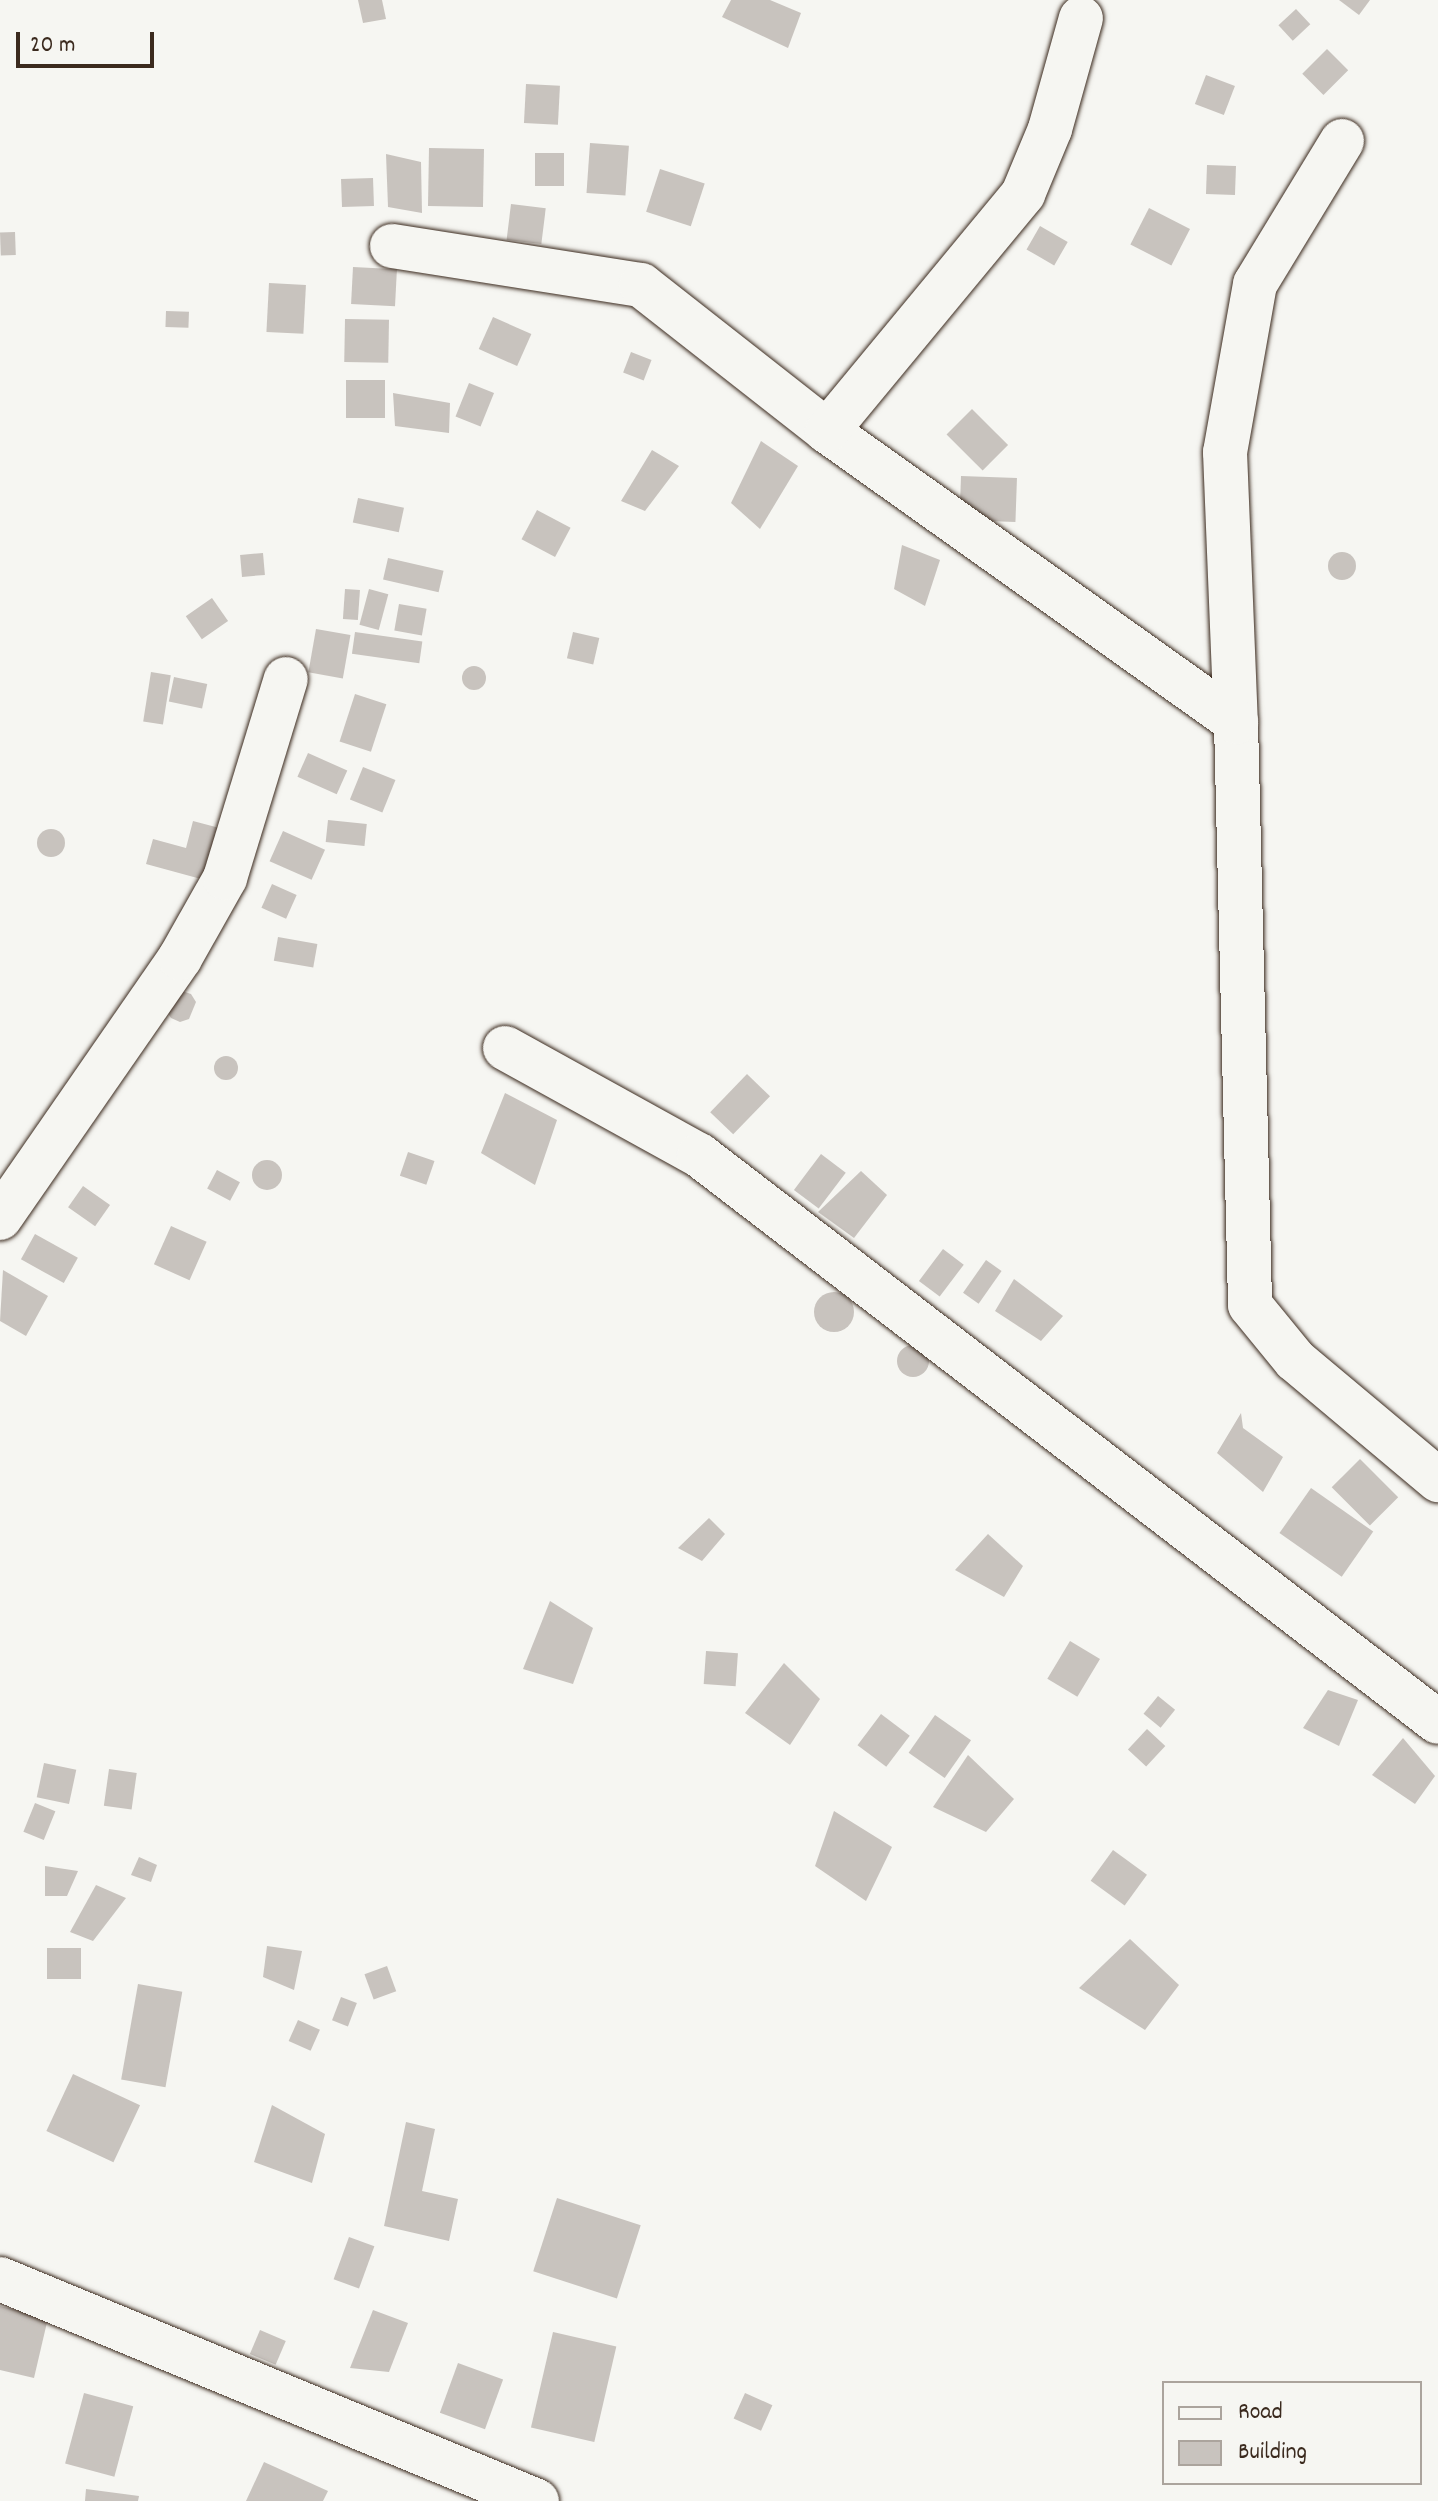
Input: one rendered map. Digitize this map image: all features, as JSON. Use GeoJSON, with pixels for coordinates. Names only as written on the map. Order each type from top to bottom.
{"type":"FeatureCollection","features":[{"type":"Feature","properties":{"kind":"street"},"geometry":{"type":"LineString","coordinates":[[827,431],[1023,194],[1050,129],[1081,18]]}},
{"type":"Feature","properties":{"kind":"street"},"geometry":{"type":"LineString","coordinates":[[1342,141],[1255,284],[1225,452],[1236,722],[1250,1305],[1295,1360],[1438,1480]]}},
{"type":"Feature","properties":{"kind":"street"},"geometry":{"type":"LineString","coordinates":[[392,246],[641,285],[827,431],[1236,722]]}},
{"type":"Feature","properties":{"kind":"street"},"geometry":{"type":"LineString","coordinates":[[0,1218],[180,958],[225,878],[286,679]]}},
{"type":"Feature","properties":{"kind":"street"},"geometry":{"type":"LineString","coordinates":[[505,1048],[699,1155],[1438,1722]]}},
{"type":"Feature","properties":{"kind":"street"},"geometry":{"type":"LineString","coordinates":[[0,2279],[537,2501]]}},
{"type":"Feature","properties":{"kind":"building"},"geometry":{"type":"Polygon","coordinates":[[[358,0],[382,0],[386,19],[363,23],[358,0]]]}},
{"type":"Feature","properties":{"kind":"building"},"geometry":{"type":"Polygon","coordinates":[[[731,0],[770,0],[801,13],[788,48],[722,17],[731,0]]]}},
{"type":"Feature","properties":{"kind":"building"},"geometry":{"type":"Polygon","coordinates":[[[1339,0],[1370,0],[1359,15],[1339,0]]]}},
{"type":"Feature","properties":{"kind":"building"},"geometry":{"type":"Polygon","coordinates":[[[1296,9],[1310,24],[1293,41],[1278,25],[1296,9]]]}},
{"type":"Feature","properties":{"kind":"building"},"geometry":{"type":"Polygon","coordinates":[[[1327,49],[1348,70],[1323,95],[1302,74],[1327,49]]]}},
{"type":"Feature","properties":{"kind":"building"},"geometry":{"type":"Polygon","coordinates":[[[1206,75],[1235,86],[1224,115],[1195,104],[1206,75]]]}},
{"type":"Feature","properties":{"kind":"building"},"geometry":{"type":"Polygon","coordinates":[[[526,84],[560,86],[558,125],[524,123],[526,84]]]}},
{"type":"Feature","properties":{"kind":"building"},"geometry":{"type":"Polygon","coordinates":[[[590,143],[629,146],[625,196],[587,193],[590,143]]]}},
{"type":"Feature","properties":{"kind":"building"},"geometry":{"type":"Polygon","coordinates":[[[429,148],[484,149],[483,207],[428,206],[429,148]]]}},
{"type":"Feature","properties":{"kind":"building"},"geometry":{"type":"Polygon","coordinates":[[[535,153],[564,153],[564,186],[535,186],[535,153]]]}},
{"type":"Feature","properties":{"kind":"building"},"geometry":{"type":"Polygon","coordinates":[[[386,154],[421,162],[422,213],[388,207],[386,154]]]}},
{"type":"Feature","properties":{"kind":"building"},"geometry":{"type":"Polygon","coordinates":[[[1207,165],[1236,166],[1235,195],[1206,194],[1207,165]]]}},
{"type":"Feature","properties":{"kind":"building"},"geometry":{"type":"Polygon","coordinates":[[[660,169],[705,184],[691,226],[646,212],[660,169]]]}},
{"type":"Feature","properties":{"kind":"building"},"geometry":{"type":"Polygon","coordinates":[[[373,178],[374,206],[342,207],[341,179],[373,178]]]}},
{"type":"Feature","properties":{"kind":"building"},"geometry":{"type":"Polygon","coordinates":[[[511,204],[546,208],[541,244],[507,240],[511,204]]]}},
{"type":"Feature","properties":{"kind":"building"},"geometry":{"type":"Polygon","coordinates":[[[1149,208],[1190,229],[1171,265],[1130,245],[1149,208]]]}},
{"type":"Feature","properties":{"kind":"building"},"geometry":{"type":"Polygon","coordinates":[[[1040,226],[1068,242],[1054,265],[1026,249],[1040,226]]]}},
{"type":"Feature","properties":{"kind":"building"},"geometry":{"type":"Polygon","coordinates":[[[15,232],[16,255],[1,256],[0,233],[15,232]]]}},
{"type":"Feature","properties":{"kind":"building"},"geometry":{"type":"Polygon","coordinates":[[[353,267],[397,269],[395,306],[351,304],[353,267]]]}},
{"type":"Feature","properties":{"kind":"building"},"geometry":{"type":"Polygon","coordinates":[[[269,283],[306,285],[303,334],[266,332],[269,283]]]}},
{"type":"Feature","properties":{"kind":"building"},"geometry":{"type":"Polygon","coordinates":[[[166,311],[189,312],[188,328],[165,327],[166,311]]]}},
{"type":"Feature","properties":{"kind":"building"},"geometry":{"type":"Polygon","coordinates":[[[493,317],[531,334],[517,366],[479,349],[493,317]]]}},
{"type":"Feature","properties":{"kind":"building"},"geometry":{"type":"Polygon","coordinates":[[[345,319],[389,320],[388,363],[344,362],[345,319]]]}},
{"type":"Feature","properties":{"kind":"building"},"geometry":{"type":"Polygon","coordinates":[[[631,352],[652,360],[644,380],[623,373],[631,352]]]}},
{"type":"Feature","properties":{"kind":"building"},"geometry":{"type":"Polygon","coordinates":[[[346,380],[385,380],[385,418],[346,418],[346,380]]]}},
{"type":"Feature","properties":{"kind":"building"},"geometry":{"type":"Polygon","coordinates":[[[469,383],[494,393],[481,426],[456,416],[469,383]]]}},
{"type":"Feature","properties":{"kind":"building"},"geometry":{"type":"Polygon","coordinates":[[[393,393],[450,403],[449,433],[395,426],[393,393]]]}},
{"type":"Feature","properties":{"kind":"building"},"geometry":{"type":"Polygon","coordinates":[[[972,409],[1008,445],[983,471],[947,434],[972,409]]]}},
{"type":"Feature","properties":{"kind":"building"},"geometry":{"type":"Polygon","coordinates":[[[761,441],[798,466],[760,529],[731,503],[761,441]]]}},
{"type":"Feature","properties":{"kind":"building"},"geometry":{"type":"Polygon","coordinates":[[[652,450],[679,466],[645,511],[621,501],[652,450]]]}},
{"type":"Feature","properties":{"kind":"building"},"geometry":{"type":"Polygon","coordinates":[[[961,476],[1017,478],[1015,522],[959,520],[961,476]]]}},
{"type":"Feature","properties":{"kind":"building"},"geometry":{"type":"Polygon","coordinates":[[[358,498],[404,508],[399,532],[353,522],[358,498]]]}},
{"type":"Feature","properties":{"kind":"building"},"geometry":{"type":"Polygon","coordinates":[[[537,510],[571,528],[555,557],[522,539],[537,510]]]}},
{"type":"Feature","properties":{"kind":"building"},"geometry":{"type":"Polygon","coordinates":[[[902,545],[940,560],[925,606],[894,589],[902,545]]]}},
{"type":"Feature","properties":{"kind":"building"},"geometry":{"type":"Polygon","coordinates":[[[1342,552],[1352,556],[1356,566],[1352,576],[1342,580],[1332,576],[1328,566],[1332,556],[1342,552]]]}},
{"type":"Feature","properties":{"kind":"building"},"geometry":{"type":"Polygon","coordinates":[[[263,553],[265,575],[242,577],[240,555],[263,553]]]}},
{"type":"Feature","properties":{"kind":"building"},"geometry":{"type":"Polygon","coordinates":[[[388,558],[444,571],[439,592],[383,579],[388,558]]]}},
{"type":"Feature","properties":{"kind":"building"},"geometry":{"type":"Polygon","coordinates":[[[345,589],[360,590],[358,620],[343,619],[345,589]]]}},
{"type":"Feature","properties":{"kind":"building"},"geometry":{"type":"Polygon","coordinates":[[[369,589],[388,594],[379,630],[359,625],[369,589]]]}},
{"type":"Feature","properties":{"kind":"building"},"geometry":{"type":"Polygon","coordinates":[[[212,598],[228,621],[202,639],[186,616],[212,598]]]}},
{"type":"Feature","properties":{"kind":"building"},"geometry":{"type":"Polygon","coordinates":[[[399,604],[427,609],[422,635],[394,631],[399,604]]]}},
{"type":"Feature","properties":{"kind":"building"},"geometry":{"type":"Polygon","coordinates":[[[316,629],[350,635],[343,678],[308,672],[316,629]]]}},
{"type":"Feature","properties":{"kind":"building"},"geometry":{"type":"Polygon","coordinates":[[[355,632],[422,641],[419,663],[352,654],[355,632]]]}},
{"type":"Feature","properties":{"kind":"building"},"geometry":{"type":"Polygon","coordinates":[[[573,632],[599,638],[593,664],[567,658],[573,632]]]}},
{"type":"Feature","properties":{"kind":"building"},"geometry":{"type":"Polygon","coordinates":[[[474,666],[483,669],[486,678],[483,687],[474,690],[465,687],[462,678],[465,669],[474,666]]]}},
{"type":"Feature","properties":{"kind":"building"},"geometry":{"type":"Polygon","coordinates":[[[151,672],[171,675],[163,725],[143,721],[151,672]]]}},
{"type":"Feature","properties":{"kind":"building"},"geometry":{"type":"Polygon","coordinates":[[[174,677],[207,684],[202,709],[169,701],[174,677]]]}},
{"type":"Feature","properties":{"kind":"building"},"geometry":{"type":"Polygon","coordinates":[[[355,694],[386,704],[371,752],[340,742],[355,694]]]}},
{"type":"Feature","properties":{"kind":"building"},"geometry":{"type":"Polygon","coordinates":[[[308,753],[347,770],[337,794],[297,777],[308,753]]]}},
{"type":"Feature","properties":{"kind":"building"},"geometry":{"type":"Polygon","coordinates":[[[363,767],[395,780],[382,813],[350,799],[363,767]]]}},
{"type":"Feature","properties":{"kind":"building"},"geometry":{"type":"Polygon","coordinates":[[[328,820],[367,824],[364,846],[326,842],[328,820]]]}},
{"type":"Feature","properties":{"kind":"building"},"geometry":{"type":"Polygon","coordinates":[[[193,821],[227,830],[212,882],[146,864],[153,839],[186,848],[193,821]]]}},
{"type":"Feature","properties":{"kind":"building"},"geometry":{"type":"Polygon","coordinates":[[[51,829],[61,833],[65,843],[61,853],[51,857],[41,853],[37,843],[41,833],[51,829]]]}},
{"type":"Feature","properties":{"kind":"building"},"geometry":{"type":"Polygon","coordinates":[[[283,831],[325,850],[312,880],[270,861],[283,831]]]}},
{"type":"Feature","properties":{"kind":"building"},"geometry":{"type":"Polygon","coordinates":[[[272,884],[297,895],[286,919],[261,908],[272,884]]]}},
{"type":"Feature","properties":{"kind":"building"},"geometry":{"type":"Polygon","coordinates":[[[278,937],[317,944],[313,968],[274,961],[278,937]]]}},
{"type":"Feature","properties":{"kind":"building"},"geometry":{"type":"Polygon","coordinates":[[[182,991],[191,994],[196,1002],[189,1019],[180,1022],[171,1018],[166,1010],[182,991]]]}},
{"type":"Feature","properties":{"kind":"building"},"geometry":{"type":"Polygon","coordinates":[[[226,1056],[235,1059],[238,1068],[235,1077],[226,1080],[217,1077],[214,1068],[217,1059],[226,1056]]]}},
{"type":"Feature","properties":{"kind":"building"},"geometry":{"type":"Polygon","coordinates":[[[747,1074],[770,1096],[733,1134],[710,1112],[747,1074]]]}},
{"type":"Feature","properties":{"kind":"building"},"geometry":{"type":"Polygon","coordinates":[[[505,1093],[557,1120],[535,1185],[481,1153],[505,1093]]]}},
{"type":"Feature","properties":{"kind":"building"},"geometry":{"type":"Polygon","coordinates":[[[408,1152],[434,1161],[426,1185],[400,1176],[408,1152]]]}},
{"type":"Feature","properties":{"kind":"building"},"geometry":{"type":"Polygon","coordinates":[[[821,1154],[846,1173],[819,1209],[794,1190],[821,1154]]]}},
{"type":"Feature","properties":{"kind":"building"},"geometry":{"type":"Polygon","coordinates":[[[267,1160],[278,1164],[282,1175],[278,1186],[267,1190],[256,1186],[252,1175],[256,1164],[267,1160]]]}},
{"type":"Feature","properties":{"kind":"building"},"geometry":{"type":"Polygon","coordinates":[[[217,1170],[240,1182],[230,1201],[207,1189],[217,1170]]]}},
{"type":"Feature","properties":{"kind":"building"},"geometry":{"type":"Polygon","coordinates":[[[861,1171],[887,1195],[854,1238],[818,1212],[861,1171]]]}},
{"type":"Feature","properties":{"kind":"building"},"geometry":{"type":"Polygon","coordinates":[[[83,1186],[110,1205],[95,1226],[68,1207],[83,1186]]]}},
{"type":"Feature","properties":{"kind":"building"},"geometry":{"type":"Polygon","coordinates":[[[171,1226],[207,1242],[190,1280],[154,1264],[171,1226]]]}},
{"type":"Feature","properties":{"kind":"building"},"geometry":{"type":"Polygon","coordinates":[[[35,1234],[78,1258],[64,1283],[21,1259],[35,1234]]]}},
{"type":"Feature","properties":{"kind":"building"},"geometry":{"type":"Polygon","coordinates":[[[943,1249],[964,1265],[940,1297],[919,1281],[943,1249]]]}},
{"type":"Feature","properties":{"kind":"building"},"geometry":{"type":"Polygon","coordinates":[[[986,1260],[1002,1271],[979,1304],[963,1293],[986,1260]]]}},
{"type":"Feature","properties":{"kind":"building"},"geometry":{"type":"Polygon","coordinates":[[[3,1270],[48,1296],[26,1336],[0,1321],[3,1270]]]}},
{"type":"Feature","properties":{"kind":"building"},"geometry":{"type":"Polygon","coordinates":[[[1014,1279],[1063,1316],[1041,1341],[995,1311],[1014,1279]]]}},
{"type":"Feature","properties":{"kind":"building"},"geometry":{"type":"Polygon","coordinates":[[[834,1292],[848,1298],[854,1312],[848,1326],[834,1332],[820,1326],[814,1312],[820,1298],[834,1292]]]}},
{"type":"Feature","properties":{"kind":"building"},"geometry":{"type":"Polygon","coordinates":[[[913,1345],[924,1350],[929,1361],[924,1372],[913,1377],[902,1372],[897,1361],[902,1350],[913,1345]]]}},
{"type":"Feature","properties":{"kind":"building"},"geometry":{"type":"Polygon","coordinates":[[[1241,1413],[1243,1428],[1283,1457],[1263,1492],[1217,1453],[1241,1413]]]}},
{"type":"Feature","properties":{"kind":"building"},"geometry":{"type":"Polygon","coordinates":[[[1360,1459],[1398,1497],[1370,1525],[1332,1487],[1360,1459]]]}},
{"type":"Feature","properties":{"kind":"building"},"geometry":{"type":"Polygon","coordinates":[[[1311,1488],[1373,1532],[1342,1577],[1279,1533],[1311,1488]]]}},
{"type":"Feature","properties":{"kind":"building"},"geometry":{"type":"Polygon","coordinates":[[[709,1518],[725,1534],[702,1561],[678,1548],[709,1518]]]}},
{"type":"Feature","properties":{"kind":"building"},"geometry":{"type":"Polygon","coordinates":[[[988,1534],[1023,1566],[1004,1597],[955,1570],[988,1534]]]}},
{"type":"Feature","properties":{"kind":"building"},"geometry":{"type":"Polygon","coordinates":[[[550,1601],[593,1628],[573,1684],[523,1669],[550,1601]]]}},
{"type":"Feature","properties":{"kind":"building"},"geometry":{"type":"Polygon","coordinates":[[[1070,1641],[1100,1659],[1077,1697],[1047,1679],[1070,1641]]]}},
{"type":"Feature","properties":{"kind":"building"},"geometry":{"type":"Polygon","coordinates":[[[706,1651],[738,1653],[736,1686],[704,1684],[706,1651]]]}},
{"type":"Feature","properties":{"kind":"building"},"geometry":{"type":"Polygon","coordinates":[[[784,1663],[820,1699],[790,1745],[745,1713],[784,1663]]]}},
{"type":"Feature","properties":{"kind":"building"},"geometry":{"type":"Polygon","coordinates":[[[1328,1690],[1358,1700],[1339,1746],[1303,1728],[1328,1690]]]}},
{"type":"Feature","properties":{"kind":"building"},"geometry":{"type":"Polygon","coordinates":[[[1158,1696],[1175,1710],[1161,1728],[1144,1714],[1158,1696]]]}},
{"type":"Feature","properties":{"kind":"building"},"geometry":{"type":"Polygon","coordinates":[[[881,1714],[910,1736],[886,1767],[858,1745],[881,1714]]]}},
{"type":"Feature","properties":{"kind":"building"},"geometry":{"type":"Polygon","coordinates":[[[935,1715],[971,1740],[945,1778],[909,1753],[935,1715]]]}},
{"type":"Feature","properties":{"kind":"building"},"geometry":{"type":"Polygon","coordinates":[[[1147,1729],[1165,1746],[1146,1767],[1128,1749],[1147,1729]]]}},
{"type":"Feature","properties":{"kind":"building"},"geometry":{"type":"Polygon","coordinates":[[[1403,1738],[1435,1776],[1415,1804],[1372,1775],[1403,1738]]]}},
{"type":"Feature","properties":{"kind":"building"},"geometry":{"type":"Polygon","coordinates":[[[968,1755],[1014,1799],[986,1832],[933,1807],[968,1755]]]}},
{"type":"Feature","properties":{"kind":"building"},"geometry":{"type":"Polygon","coordinates":[[[44,1763],[76,1770],[69,1804],[37,1797],[44,1763]]]}},
{"type":"Feature","properties":{"kind":"building"},"geometry":{"type":"Polygon","coordinates":[[[109,1769],[137,1773],[132,1810],[104,1806],[109,1769]]]}},
{"type":"Feature","properties":{"kind":"building"},"geometry":{"type":"Polygon","coordinates":[[[35,1803],[55,1811],[44,1840],[23,1832],[35,1803]]]}},
{"type":"Feature","properties":{"kind":"building"},"geometry":{"type":"Polygon","coordinates":[[[834,1811],[892,1847],[866,1901],[815,1866],[834,1811]]]}},
{"type":"Feature","properties":{"kind":"building"},"geometry":{"type":"Polygon","coordinates":[[[1113,1850],[1147,1875],[1125,1905],[1091,1881],[1113,1850]]]}},
{"type":"Feature","properties":{"kind":"building"},"geometry":{"type":"Polygon","coordinates":[[[139,1857],[157,1865],[151,1882],[131,1875],[139,1857]]]}},
{"type":"Feature","properties":{"kind":"building"},"geometry":{"type":"Polygon","coordinates":[[[45,1866],[78,1871],[67,1896],[45,1896],[45,1866]]]}},
{"type":"Feature","properties":{"kind":"building"},"geometry":{"type":"Polygon","coordinates":[[[96,1885],[126,1898],[93,1941],[70,1932],[96,1885]]]}},
{"type":"Feature","properties":{"kind":"building"},"geometry":{"type":"Polygon","coordinates":[[[1130,1939],[1179,1985],[1145,2030],[1079,1988],[1130,1939]]]}},
{"type":"Feature","properties":{"kind":"building"},"geometry":{"type":"Polygon","coordinates":[[[267,1946],[302,1951],[294,1990],[263,1977],[267,1946]]]}},
{"type":"Feature","properties":{"kind":"building"},"geometry":{"type":"Polygon","coordinates":[[[47,1948],[81,1948],[81,1979],[47,1979],[47,1948]]]}},
{"type":"Feature","properties":{"kind":"building"},"geometry":{"type":"Polygon","coordinates":[[[387,1966],[396,1991],[374,2000],[364,1974],[387,1966]]]}},
{"type":"Feature","properties":{"kind":"building"},"geometry":{"type":"Polygon","coordinates":[[[138,1984],[182,1992],[165,2087],[121,2080],[138,1984]]]}},
{"type":"Feature","properties":{"kind":"building"},"geometry":{"type":"Polygon","coordinates":[[[341,1997],[357,2003],[348,2026],[332,2020],[341,1997]]]}},
{"type":"Feature","properties":{"kind":"building"},"geometry":{"type":"Polygon","coordinates":[[[298,2020],[320,2030],[311,2051],[289,2041],[298,2020]]]}},
{"type":"Feature","properties":{"kind":"building"},"geometry":{"type":"Polygon","coordinates":[[[73,2074],[140,2105],[113,2162],[46,2131],[73,2074]]]}},
{"type":"Feature","properties":{"kind":"building"},"geometry":{"type":"Polygon","coordinates":[[[272,2105],[325,2134],[312,2183],[254,2162],[272,2105]]]}},
{"type":"Feature","properties":{"kind":"building"},"geometry":{"type":"Polygon","coordinates":[[[406,2122],[435,2129],[422,2191],[458,2199],[449,2241],[384,2226],[406,2122]]]}},
{"type":"Feature","properties":{"kind":"building"},"geometry":{"type":"Polygon","coordinates":[[[557,2198],[641,2225],[617,2298],[533,2271],[557,2198]]]}},
{"type":"Feature","properties":{"kind":"building"},"geometry":{"type":"Polygon","coordinates":[[[349,2237],[374,2246],[359,2289],[334,2279],[349,2237]]]}},
{"type":"Feature","properties":{"kind":"building"},"geometry":{"type":"Polygon","coordinates":[[[0,2306],[48,2318],[34,2378],[0,2370],[0,2306]]]}},
{"type":"Feature","properties":{"kind":"building"},"geometry":{"type":"Polygon","coordinates":[[[373,2310],[408,2323],[389,2372],[350,2368],[373,2310]]]}},
{"type":"Feature","properties":{"kind":"building"},"geometry":{"type":"Polygon","coordinates":[[[260,2330],[286,2341],[276,2365],[250,2354],[260,2330]]]}},
{"type":"Feature","properties":{"kind":"building"},"geometry":{"type":"Polygon","coordinates":[[[553,2332],[616,2347],[594,2442],[531,2427],[553,2332]]]}},
{"type":"Feature","properties":{"kind":"building"},"geometry":{"type":"Polygon","coordinates":[[[458,2363],[503,2379],[485,2429],[440,2413],[458,2363]]]}},
{"type":"Feature","properties":{"kind":"building"},"geometry":{"type":"Polygon","coordinates":[[[84,2393],[133,2406],[114,2477],[65,2464],[84,2393]]]}},
{"type":"Feature","properties":{"kind":"building"},"geometry":{"type":"Polygon","coordinates":[[[745,2393],[772,2405],[761,2431],[734,2419],[745,2393]]]}},
{"type":"Feature","properties":{"kind":"building"},"geometry":{"type":"Polygon","coordinates":[[[264,2462],[328,2491],[323,2501],[246,2501],[264,2462]]]}},
{"type":"Feature","properties":{"kind":"building"},"geometry":{"type":"Polygon","coordinates":[[[86,2489],[139,2496],[138,2501],[85,2501],[86,2489]]]}}]}
